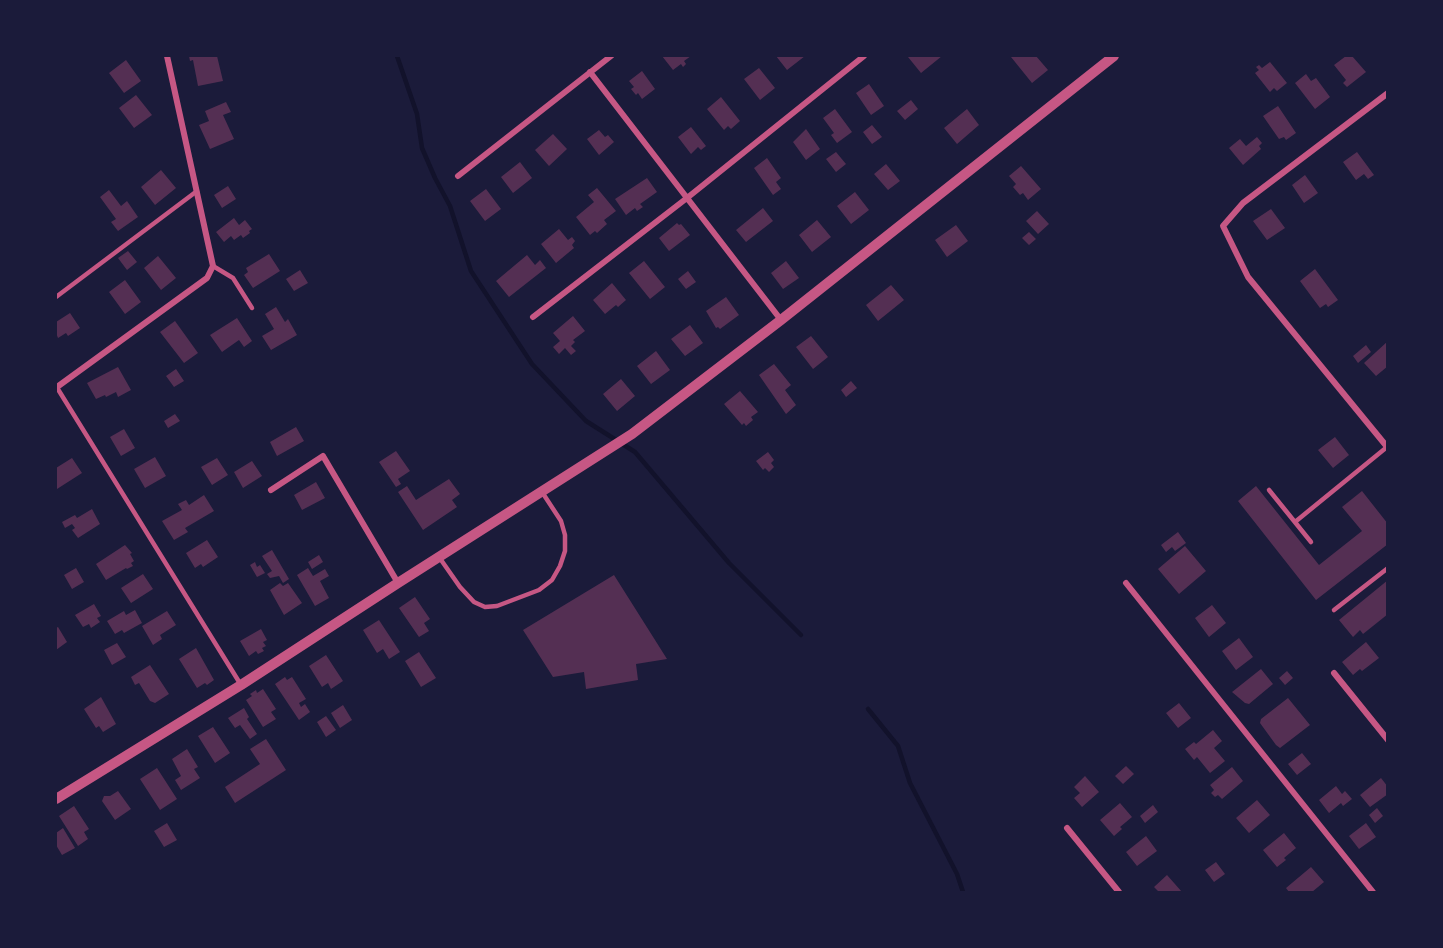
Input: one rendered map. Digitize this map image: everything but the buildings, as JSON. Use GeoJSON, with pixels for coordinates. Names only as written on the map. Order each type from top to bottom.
{"type":"FeatureCollection","features":[{"type":"Feature","properties":{"kind":"street"},"geometry":{"type":"LineString","coordinates":[[56,386],[207,278],[213,266],[167,56]]}},
{"type":"Feature","properties":{"kind":"street"},"geometry":{"type":"LineString","coordinates":[[458,176],[610,56]]}},
{"type":"Feature","properties":{"kind":"street"},"geometry":{"type":"LineString","coordinates":[[533,317],[687,198],[864,56]]}},
{"type":"Feature","properties":{"kind":"street"},"geometry":{"type":"LineString","coordinates":[[56,799],[241,685],[632,434],[781,320],[1114,56]]}},
{"type":"Feature","properties":{"kind":"street"},"geometry":{"type":"LineString","coordinates":[[590,72],[781,320]]}},
{"type":"Feature","properties":{"kind":"street"},"geometry":{"type":"LineString","coordinates":[[1387,447],[1248,277],[1223,226],[1243,203],[1388,93]]}},
{"type":"Feature","properties":{"kind":"street"},"geometry":{"type":"LineString","coordinates":[[271,490],[323,456],[398,583]]}},
{"type":"Feature","properties":{"kind":"street"},"geometry":{"type":"LineString","coordinates":[[1126,583],[1373,892]]}},
{"type":"Feature","properties":{"kind":"street"},"geometry":{"type":"LineString","coordinates":[[1334,673],[1386,736]]}},
{"type":"Feature","properties":{"kind":"street"},"geometry":{"type":"LineString","coordinates":[[1067,828],[1119,892]]}},
{"type":"Feature","properties":{"kind":"lane"},"geometry":{"type":"LineString","coordinates":[[56,297],[197,191]]}},
{"type":"Feature","properties":{"kind":"lane"},"geometry":{"type":"LineString","coordinates":[[213,266],[232,278],[252,308]]}},
{"type":"Feature","properties":{"kind":"lane"},"geometry":{"type":"LineString","coordinates":[[56,386],[241,685]]}},
{"type":"Feature","properties":{"kind":"lane"},"geometry":{"type":"LineString","coordinates":[[1295,522],[1387,447]]}},
{"type":"Feature","properties":{"kind":"lane"},"geometry":{"type":"LineString","coordinates":[[1269,490],[1311,542]]}},
{"type":"Feature","properties":{"kind":"lane"},"geometry":{"type":"LineString","coordinates":[[439,557],[460,587],[474,602],[485,607],[497,606],[540,590],[552,580],[565,551],[565,535],[561,521],[542,492]]}},
{"type":"Feature","properties":{"kind":"lane"},"geometry":{"type":"LineString","coordinates":[[1334,610],[1388,567]]}},
{"type":"Feature","properties":{"kind":"waterway"},"geometry":{"type":"LineString","coordinates":[[397,56],[417,114],[422,148],[450,206],[471,271],[532,364],[586,421],[635,452],[729,563],[801,635]]}},
{"type":"Feature","properties":{"kind":"waterway"},"geometry":{"type":"LineString","coordinates":[[868,709],[898,746],[910,783],[957,874],[963,892]]}}]}
